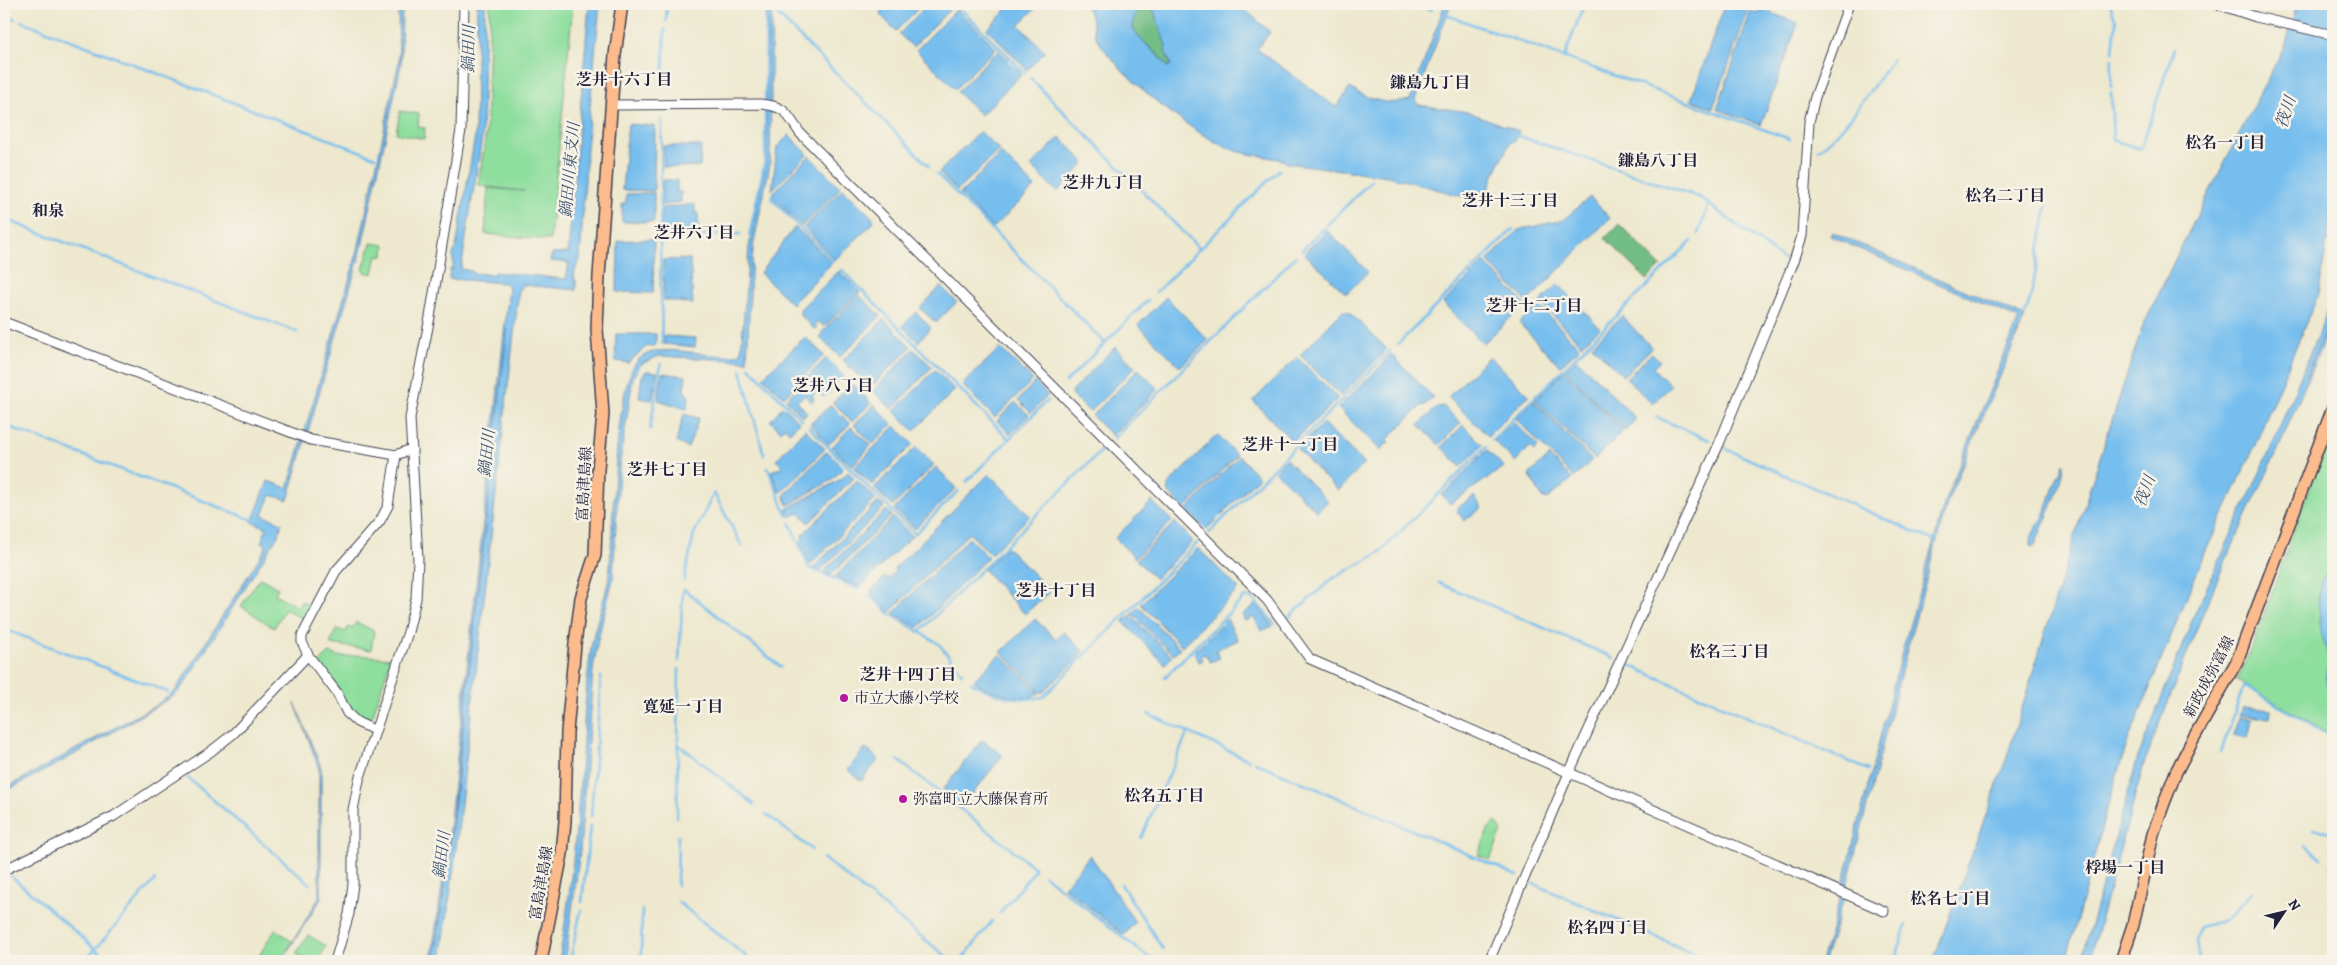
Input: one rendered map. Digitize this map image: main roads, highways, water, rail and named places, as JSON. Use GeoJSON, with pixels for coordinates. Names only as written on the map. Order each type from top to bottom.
{"type":"FeatureCollection","features":[{"type":"Feature","properties":{"kind":"main road","name":"富島津島線"},"geometry":{"type":"LineString","coordinates":[[541,961],[562,854],[565,821],[567,732],[574,644],[581,598],[595,555],[598,469],[603,414],[597,329],[615,55],[622,4]]}},
{"type":"Feature","properties":{"kind":"main road","name":"新政成弥富線"},"geometry":{"type":"LineString","coordinates":[[2120,961],[2133,925],[2153,834],[2164,803],[2192,741],[2236,661],[2333,408]]}},
{"type":"Feature","properties":{"kind":"water"},"geometry":{"type":"Polygon","coordinates":[[[398,4],[402,4],[401,65],[361,251],[288,500],[271,495],[263,515],[282,523],[279,534],[183,686],[174,696],[65,760],[4,792],[4,789],[156,705],[175,691],[265,549],[266,544],[261,542],[267,528],[252,522],[268,481],[288,488],[358,250],[399,61],[398,4]]]}},
{"type":"Feature","properties":{"kind":"water"},"geometry":{"type":"Polygon","coordinates":[[[477,4],[485,4],[482,137],[461,269],[472,271],[472,273],[493,275],[494,272],[566,279],[569,263],[550,261],[552,254],[568,253],[589,4],[600,4],[589,116],[580,260],[575,270],[574,279],[576,280],[576,290],[524,285],[519,289],[454,866],[441,961],[434,961],[448,865],[507,329],[447,865],[434,956],[433,961],[431,961],[445,865],[509,288],[505,283],[449,279],[450,269],[453,269],[453,254],[456,248],[475,136],[477,4]]]}},
{"type":"Feature","properties":{"kind":"water"},"geometry":{"type":"Polygon","coordinates":[[[768,4],[772,4],[770,164],[754,242],[747,361],[659,356],[641,364],[633,378],[619,468],[613,579],[598,639],[593,670],[580,850],[565,961],[559,961],[575,844],[589,664],[609,575],[616,462],[624,399],[630,375],[638,360],[648,354],[660,351],[675,351],[731,356],[741,353],[749,247],[766,161],[768,4]]]}},
{"type":"Feature","properties":{"kind":"water"},"geometry":{"type":"Polygon","coordinates":[[[883,4],[923,4],[896,31],[881,15],[883,4]]]}},
{"type":"Feature","properties":{"kind":"water"},"geometry":{"type":"Polygon","coordinates":[[[928,4],[954,5],[913,47],[899,34],[928,4]]]}},
{"type":"Feature","properties":{"kind":"water"},"geometry":{"type":"Polygon","coordinates":[[[1012,4],[1040,4],[1019,25],[1045,52],[1027,70],[987,29],[1012,4]]]}},
{"type":"Feature","properties":{"kind":"water"},"geometry":{"type":"Polygon","coordinates":[[[1083,4],[1138,4],[1132,26],[1139,37],[1168,67],[1171,65],[1165,51],[1166,46],[1154,11],[1155,4],[1239,4],[1270,32],[1257,49],[1336,107],[1350,88],[1379,101],[1401,102],[1410,100],[1445,4],[1451,4],[1415,100],[1419,105],[1468,112],[1519,131],[1516,140],[1510,143],[1497,168],[1485,197],[1475,204],[1465,197],[1388,176],[1287,163],[1283,160],[1234,150],[1194,129],[1158,102],[1124,72],[1097,39],[1088,10],[1083,4]]]}},
{"type":"Feature","properties":{"kind":"water"},"geometry":{"type":"Polygon","coordinates":[[[1725,4],[1750,5],[1713,108],[1691,100],[1725,4]]]}},
{"type":"Feature","properties":{"kind":"water","name":"筏川"},"geometry":{"type":"Polygon","coordinates":[[[2300,4],[2333,4],[2333,203],[2319,292],[2250,457],[2205,553],[2128,741],[2112,790],[2066,961],[1933,961],[2006,760],[2081,516],[2141,331],[2182,245],[2286,43],[2296,8],[2300,4]]]}},
{"type":"Feature","properties":{"kind":"water"},"geometry":{"type":"Polygon","coordinates":[[[957,9],[996,48],[955,89],[916,50],[957,9]]]}},
{"type":"Feature","properties":{"kind":"water"},"geometry":{"type":"Polygon","coordinates":[[[1760,9],[1798,23],[1761,125],[1717,109],[1751,11],[1758,14],[1760,9]]]}},
{"type":"Feature","properties":{"kind":"water"},"geometry":{"type":"Polygon","coordinates":[[[998,50],[1022,74],[981,115],[957,92],[998,50]]]}},
{"type":"Feature","properties":{"kind":"water"},"geometry":{"type":"Polygon","coordinates":[[[628,124],[655,126],[654,191],[622,190],[628,124]]]}},
{"type":"Feature","properties":{"kind":"water"},"geometry":{"type":"Polygon","coordinates":[[[980,131],[999,150],[957,191],[939,172],[980,131]]]}},
{"type":"Feature","properties":{"kind":"water"},"geometry":{"type":"Polygon","coordinates":[[[789,135],[808,154],[772,190],[777,147],[789,135]]]}},
{"type":"Feature","properties":{"kind":"water"},"geometry":{"type":"Polygon","coordinates":[[[1060,137],[1085,163],[1057,192],[1031,166],[1060,137]]]}},
{"type":"Feature","properties":{"kind":"water"},"geometry":{"type":"Polygon","coordinates":[[[664,146],[701,146],[700,167],[664,167],[664,146]]]}},
{"type":"Feature","properties":{"kind":"water"},"geometry":{"type":"Polygon","coordinates":[[[1001,153],[1035,187],[993,228],[960,194],[1001,153]]]}},
{"type":"Feature","properties":{"kind":"water"},"geometry":{"type":"Polygon","coordinates":[[[809,156],[841,188],[802,226],[771,195],[809,156]]]}},
{"type":"Feature","properties":{"kind":"water"},"geometry":{"type":"Polygon","coordinates":[[[663,180],[677,180],[677,192],[681,192],[681,202],[662,205],[663,180]]]}},
{"type":"Feature","properties":{"kind":"water"},"geometry":{"type":"Polygon","coordinates":[[[843,189],[873,218],[873,223],[835,260],[804,227],[843,189]]]}},
{"type":"Feature","properties":{"kind":"water"},"geometry":{"type":"Polygon","coordinates":[[[654,193],[654,222],[622,222],[622,204],[626,203],[626,194],[654,193]]]}},
{"type":"Feature","properties":{"kind":"water"},"geometry":{"type":"Polygon","coordinates":[[[1590,197],[1610,218],[1527,302],[1487,261],[1518,230],[1563,220],[1590,197]]]}},
{"type":"Feature","properties":{"kind":"water"},"geometry":{"type":"Polygon","coordinates":[[[695,204],[695,213],[698,213],[698,232],[661,234],[662,208],[695,204]]]}},
{"type":"Feature","properties":{"kind":"water"},"geometry":{"type":"Polygon","coordinates":[[[795,227],[832,263],[792,304],[760,273],[795,227]]]}},
{"type":"Feature","properties":{"kind":"water"},"geometry":{"type":"Polygon","coordinates":[[[1327,230],[1368,272],[1348,292],[1344,292],[1304,253],[1327,230]]]}},
{"type":"Feature","properties":{"kind":"water"},"geometry":{"type":"Polygon","coordinates":[[[1832,232],[2025,317],[1948,500],[1902,668],[1842,905],[1824,961],[1821,961],[1833,924],[1900,659],[1946,498],[2019,319],[1830,236],[1832,232]]]}},
{"type":"Feature","properties":{"kind":"water"},"geometry":{"type":"Polygon","coordinates":[[[654,239],[653,293],[617,292],[618,241],[654,239]]]}},
{"type":"Feature","properties":{"kind":"water"},"geometry":{"type":"Polygon","coordinates":[[[690,259],[693,304],[664,300],[663,260],[690,259]]]}},
{"type":"Feature","properties":{"kind":"water"},"geometry":{"type":"Polygon","coordinates":[[[1484,262],[1525,304],[1483,344],[1443,303],[1484,262]]]}},
{"type":"Feature","properties":{"kind":"water"},"geometry":{"type":"Polygon","coordinates":[[[839,271],[860,292],[824,327],[818,321],[815,325],[817,327],[815,330],[800,315],[800,309],[839,271]]]}},
{"type":"Feature","properties":{"kind":"water"},"geometry":{"type":"Polygon","coordinates":[[[1558,284],[1600,328],[1582,345],[1540,302],[1558,284]]]}},
{"type":"Feature","properties":{"kind":"water"},"geometry":{"type":"Polygon","coordinates":[[[941,286],[957,302],[936,323],[920,308],[941,286]]]}},
{"type":"Feature","properties":{"kind":"water"},"geometry":{"type":"Polygon","coordinates":[[[859,295],[881,316],[840,357],[820,338],[823,335],[821,333],[859,295]]]}},
{"type":"Feature","properties":{"kind":"water"},"geometry":{"type":"Polygon","coordinates":[[[1166,297],[1208,340],[1180,367],[1138,325],[1166,297]]]}},
{"type":"Feature","properties":{"kind":"water"},"geometry":{"type":"Polygon","coordinates":[[[2333,298],[2327,325],[2333,312],[2333,320],[2275,456],[2201,618],[2144,764],[2089,961],[2081,961],[2137,760],[2195,613],[2269,453],[2333,298]],[[2319,345],[2309,367],[2306,377],[2319,345]]]}},
{"type":"Feature","properties":{"kind":"water"},"geometry":{"type":"Polygon","coordinates":[[[1538,305],[1580,348],[1560,366],[1519,323],[1538,305]]]}},
{"type":"Feature","properties":{"kind":"water"},"geometry":{"type":"Polygon","coordinates":[[[1344,310],[1347,313],[1348,311],[1387,349],[1341,396],[1300,355],[1344,310]]]}},
{"type":"Feature","properties":{"kind":"water"},"geometry":{"type":"Polygon","coordinates":[[[916,312],[931,328],[918,342],[902,326],[916,312]]]}},
{"type":"Feature","properties":{"kind":"water"},"geometry":{"type":"Polygon","coordinates":[[[1622,316],[1652,348],[1623,376],[1592,345],[1622,316]]]}},
{"type":"Feature","properties":{"kind":"water"},"geometry":{"type":"Polygon","coordinates":[[[884,319],[911,347],[870,388],[843,360],[884,319]]]}},
{"type":"Feature","properties":{"kind":"water"},"geometry":{"type":"Polygon","coordinates":[[[616,334],[656,334],[656,345],[646,347],[628,363],[615,361],[616,334]]]}},
{"type":"Feature","properties":{"kind":"water"},"geometry":{"type":"Polygon","coordinates":[[[664,336],[696,338],[695,347],[664,344],[664,336]]]}},
{"type":"Feature","properties":{"kind":"water"},"geometry":{"type":"Polygon","coordinates":[[[805,337],[824,355],[784,397],[763,377],[805,337]]]}},
{"type":"Feature","properties":{"kind":"water"},"geometry":{"type":"Polygon","coordinates":[[[1115,347],[1135,367],[1090,412],[1072,395],[1073,390],[1115,347]]]}},
{"type":"Feature","properties":{"kind":"water"},"geometry":{"type":"Polygon","coordinates":[[[1000,348],[1033,380],[995,418],[962,385],[1000,348]]]}},
{"type":"Feature","properties":{"kind":"water"},"geometry":{"type":"Polygon","coordinates":[[[913,349],[932,367],[892,409],[873,391],[913,349]]]}},
{"type":"Feature","properties":{"kind":"water"},"geometry":{"type":"Polygon","coordinates":[[[1652,353],[1660,361],[1653,368],[1671,386],[1652,404],[1626,378],[1652,353]]]}},
{"type":"Feature","properties":{"kind":"water"},"geometry":{"type":"Polygon","coordinates":[[[1391,354],[1433,397],[1424,406],[1422,405],[1387,440],[1389,442],[1380,450],[1338,408],[1391,354]]]}},
{"type":"Feature","properties":{"kind":"water"},"geometry":{"type":"Polygon","coordinates":[[[1489,356],[1529,395],[1488,436],[1448,397],[1489,356]]]}},
{"type":"Feature","properties":{"kind":"water"},"geometry":{"type":"Polygon","coordinates":[[[1297,357],[1338,398],[1293,442],[1253,401],[1297,357]]]}},
{"type":"Feature","properties":{"kind":"water"},"geometry":{"type":"Polygon","coordinates":[[[826,358],[844,376],[837,383],[832,379],[826,384],[831,390],[824,397],[817,391],[812,396],[814,399],[811,402],[804,395],[797,402],[807,412],[803,417],[786,399],[826,358]]]}},
{"type":"Feature","properties":{"kind":"water"},"geometry":{"type":"Polygon","coordinates":[[[1577,359],[1636,419],[1625,431],[1565,370],[1577,359]]]}},
{"type":"Feature","properties":{"kind":"water"},"geometry":{"type":"Polygon","coordinates":[[[1138,369],[1158,389],[1112,436],[1092,416],[1138,369]]]}},
{"type":"Feature","properties":{"kind":"water"},"geometry":{"type":"Polygon","coordinates":[[[935,370],[955,390],[914,431],[894,411],[935,370]]]}},
{"type":"Feature","properties":{"kind":"water"},"geometry":{"type":"Polygon","coordinates":[[[646,371],[657,372],[652,400],[639,398],[642,376],[646,371]]]}},
{"type":"Feature","properties":{"kind":"water"},"geometry":{"type":"Polygon","coordinates":[[[1564,371],[1623,431],[1595,459],[1535,400],[1564,371]]]}},
{"type":"Feature","properties":{"kind":"water"},"geometry":{"type":"Polygon","coordinates":[[[662,373],[686,376],[684,390],[689,397],[687,409],[658,400],[662,373]]]}},
{"type":"Feature","properties":{"kind":"water"},"geometry":{"type":"Polygon","coordinates":[[[1035,382],[1048,395],[1031,413],[1018,400],[1035,382]]]}},
{"type":"Feature","properties":{"kind":"water"},"geometry":{"type":"Polygon","coordinates":[[[850,385],[854,385],[871,403],[852,422],[833,403],[850,385]]]}},
{"type":"Feature","properties":{"kind":"water"},"geometry":{"type":"Polygon","coordinates":[[[1534,401],[1592,460],[1574,478],[1516,419],[1534,401]]]}},
{"type":"Feature","properties":{"kind":"water"},"geometry":{"type":"Polygon","coordinates":[[[1015,402],[1029,415],[1010,434],[997,421],[1015,402]]]}},
{"type":"Feature","properties":{"kind":"water"},"geometry":{"type":"Polygon","coordinates":[[[831,405],[850,424],[829,444],[810,424],[831,405]]]}},
{"type":"Feature","properties":{"kind":"water"},"geometry":{"type":"Polygon","coordinates":[[[874,405],[892,424],[873,444],[854,425],[874,405]]]}},
{"type":"Feature","properties":{"kind":"water"},"geometry":{"type":"Polygon","coordinates":[[[783,406],[799,422],[790,432],[784,427],[781,431],[770,421],[783,406]]]}},
{"type":"Feature","properties":{"kind":"water"},"geometry":{"type":"Polygon","coordinates":[[[1443,406],[1461,423],[1439,445],[1419,425],[1437,407],[1443,406]]]}},
{"type":"Feature","properties":{"kind":"water"},"geometry":{"type":"Polygon","coordinates":[[[684,414],[699,418],[688,448],[676,442],[684,414]]]}},
{"type":"Feature","properties":{"kind":"water"},"geometry":{"type":"Polygon","coordinates":[[[1514,422],[1538,446],[1534,451],[1530,447],[1515,462],[1494,441],[1514,422]]]}},
{"type":"Feature","properties":{"kind":"water"},"geometry":{"type":"Polygon","coordinates":[[[1323,423],[1365,464],[1338,491],[1297,449],[1323,423]]]}},
{"type":"Feature","properties":{"kind":"water"},"geometry":{"type":"Polygon","coordinates":[[[1463,425],[1483,445],[1461,467],[1441,447],[1463,425]]]}},
{"type":"Feature","properties":{"kind":"water"},"geometry":{"type":"Polygon","coordinates":[[[895,426],[913,444],[872,485],[854,468],[895,426]]]}},
{"type":"Feature","properties":{"kind":"water"},"geometry":{"type":"Polygon","coordinates":[[[851,427],[871,445],[852,466],[832,447],[851,427]]]}},
{"type":"Feature","properties":{"kind":"water"},"geometry":{"type":"Polygon","coordinates":[[[805,429],[825,449],[780,493],[771,471],[783,467],[776,460],[805,429]]]}},
{"type":"Feature","properties":{"kind":"water"},"geometry":{"type":"Polygon","coordinates":[[[1217,435],[1237,455],[1184,509],[1169,493],[1168,485],[1217,435]]]}},
{"type":"Feature","properties":{"kind":"water"},"geometry":{"type":"Polygon","coordinates":[[[916,447],[934,465],[893,506],[874,488],[916,447]]]}},
{"type":"Feature","properties":{"kind":"water"},"geometry":{"type":"Polygon","coordinates":[[[1487,450],[1504,467],[1450,504],[1442,495],[1487,450]]]}},
{"type":"Feature","properties":{"kind":"water"},"geometry":{"type":"Polygon","coordinates":[[[827,451],[844,468],[830,481],[788,505],[784,495],[827,451]]]}},
{"type":"Feature","properties":{"kind":"water"},"geometry":{"type":"Polygon","coordinates":[[[1239,456],[1259,477],[1206,530],[1186,510],[1239,456]]]}},
{"type":"Feature","properties":{"kind":"water"},"geometry":{"type":"Polygon","coordinates":[[[1549,456],[1572,479],[1547,499],[1542,497],[1529,475],[1549,456]]]}},
{"type":"Feature","properties":{"kind":"water"},"geometry":{"type":"Polygon","coordinates":[[[1286,459],[1328,501],[1317,512],[1275,471],[1286,459]]]}},
{"type":"Feature","properties":{"kind":"water"},"geometry":{"type":"Polygon","coordinates":[[[2064,463],[2061,482],[2035,545],[2031,547],[2032,536],[2044,516],[2064,463]]]}},
{"type":"Feature","properties":{"kind":"water"},"geometry":{"type":"Polygon","coordinates":[[[936,467],[956,488],[915,529],[894,509],[936,467]]]}},
{"type":"Feature","properties":{"kind":"water"},"geometry":{"type":"Polygon","coordinates":[[[848,472],[854,478],[809,523],[799,513],[790,517],[786,509],[841,479],[848,472]]]}},
{"type":"Feature","properties":{"kind":"water"},"geometry":{"type":"Polygon","coordinates":[[[989,474],[1030,516],[991,554],[969,533],[890,612],[870,592],[885,577],[888,579],[895,571],[894,569],[989,474]]]}},
{"type":"Feature","properties":{"kind":"water"},"geometry":{"type":"Polygon","coordinates":[[[857,481],[876,499],[810,565],[800,541],[803,538],[802,535],[857,481]]]}},
{"type":"Feature","properties":{"kind":"water"},"geometry":{"type":"Polygon","coordinates":[[[1474,496],[1482,508],[1464,521],[1456,509],[1474,496]]]}},
{"type":"Feature","properties":{"kind":"water"},"geometry":{"type":"Polygon","coordinates":[[[1152,501],[1172,521],[1135,558],[1115,538],[1152,501]]]}},
{"type":"Feature","properties":{"kind":"water"},"geometry":{"type":"Polygon","coordinates":[[[878,502],[884,507],[820,571],[813,568],[878,502]]]}},
{"type":"Feature","properties":{"kind":"water"},"geometry":{"type":"Polygon","coordinates":[[[886,510],[892,515],[831,575],[823,572],[886,510]]]}},
{"type":"Feature","properties":{"kind":"water"},"geometry":{"type":"Polygon","coordinates":[[[893,517],[912,536],[860,587],[835,577],[893,517]]]}},
{"type":"Feature","properties":{"kind":"water"},"geometry":{"type":"Polygon","coordinates":[[[1175,522],[1193,541],[1155,579],[1136,560],[1175,522]]]}},
{"type":"Feature","properties":{"kind":"water"},"geometry":{"type":"Polygon","coordinates":[[[969,538],[988,557],[918,628],[893,613],[969,538]]]}},
{"type":"Feature","properties":{"kind":"water"},"geometry":{"type":"Polygon","coordinates":[[[1007,547],[1050,591],[1025,614],[984,570],[1007,547]]]}},
{"type":"Feature","properties":{"kind":"water"},"geometry":{"type":"Polygon","coordinates":[[[1198,548],[1239,589],[1182,646],[1141,604],[1198,548]]]}},
{"type":"Feature","properties":{"kind":"water"},"geometry":{"type":"Polygon","coordinates":[[[2333,563],[2333,701],[2327,687],[2326,679],[2330,661],[2319,626],[2321,616],[2317,602],[2323,579],[2333,563]]]}},
{"type":"Feature","properties":{"kind":"water"},"geometry":{"type":"Polygon","coordinates":[[[1256,604],[1273,626],[1261,631],[1254,617],[1245,621],[1242,615],[1256,604]]]}},
{"type":"Feature","properties":{"kind":"water"},"geometry":{"type":"Polygon","coordinates":[[[1139,607],[1180,648],[1173,655],[1132,614],[1139,607]]]}},
{"type":"Feature","properties":{"kind":"water"},"geometry":{"type":"Polygon","coordinates":[[[1130,615],[1172,657],[1165,664],[1123,622],[1130,615]]]}},
{"type":"Feature","properties":{"kind":"water"},"geometry":{"type":"Polygon","coordinates":[[[1035,619],[1056,639],[1064,632],[1084,652],[1042,693],[1001,652],[1035,619]]]}},
{"type":"Feature","properties":{"kind":"water"},"geometry":{"type":"Polygon","coordinates":[[[1227,619],[1238,640],[1216,650],[1220,658],[1210,662],[1205,654],[1201,656],[1203,660],[1199,662],[1194,652],[1227,619]]]}},
{"type":"Feature","properties":{"kind":"water"},"geometry":{"type":"Polygon","coordinates":[[[1000,654],[1040,693],[1028,698],[1016,697],[983,687],[974,680],[1000,654]]]}},
{"type":"Feature","properties":{"kind":"water"},"geometry":{"type":"Polygon","coordinates":[[[295,703],[321,767],[321,899],[281,961],[319,898],[319,768],[295,703]]]}},
{"type":"Feature","properties":{"kind":"water"},"geometry":{"type":"Polygon","coordinates":[[[2243,707],[2271,710],[2270,718],[2239,715],[2243,707]]]}},
{"type":"Feature","properties":{"kind":"water"},"geometry":{"type":"Polygon","coordinates":[[[2239,717],[2252,719],[2248,738],[2233,735],[2239,717]]]}},
{"type":"Feature","properties":{"kind":"water"},"geometry":{"type":"Polygon","coordinates":[[[982,740],[1003,755],[963,806],[943,789],[982,740]]]}},
{"type":"Feature","properties":{"kind":"water"},"geometry":{"type":"Polygon","coordinates":[[[865,748],[879,759],[861,781],[848,770],[865,748]]]}},
{"type":"Feature","properties":{"kind":"water"},"geometry":{"type":"Polygon","coordinates":[[[1090,855],[1135,922],[1124,935],[1064,887],[1090,855]]]}},
{"type":"Feature","properties":{"kind":"waterway"},"geometry":{"type":"LineString","coordinates":[[666,21],[667,4]]}},
{"type":"Feature","properties":{"kind":"waterway"},"geometry":{"type":"LineString","coordinates":[[765,102],[766,4]]}},
{"type":"Feature","properties":{"kind":"waterway"},"geometry":{"type":"LineString","coordinates":[[956,4],[1025,73]]}},
{"type":"Feature","properties":{"kind":"waterway"},"geometry":{"type":"LineString","coordinates":[[1414,4],[1432,10]]}},
{"type":"Feature","properties":{"kind":"waterway"},"geometry":{"type":"LineString","coordinates":[[1564,58],[1584,4]]}},
{"type":"Feature","properties":{"kind":"waterway"},"geometry":{"type":"LineString","coordinates":[[2110,4],[2116,21],[2113,52]]}},
{"type":"Feature","properties":{"kind":"waterway"},"geometry":{"type":"LineString","coordinates":[[1444,14],[1790,139]]}},
{"type":"Feature","properties":{"kind":"waterway"},"geometry":{"type":"LineString","coordinates":[[4,15],[15,19]]}},
{"type":"Feature","properties":{"kind":"waterway"},"geometry":{"type":"LineString","coordinates":[[778,15],[929,166]]}},
{"type":"Feature","properties":{"kind":"waterway"},"geometry":{"type":"LineString","coordinates":[[21,21],[375,157]]}},
{"type":"Feature","properties":{"kind":"waterway"},"geometry":{"type":"LineString","coordinates":[[663,86],[665,29]]}},
{"type":"Feature","properties":{"kind":"waterway"},"geometry":{"type":"LineString","coordinates":[[2111,92],[2113,140],[2141,149],[2174,48]]}},
{"type":"Feature","properties":{"kind":"waterway"},"geometry":{"type":"LineString","coordinates":[[1818,150],[1828,143],[1848,121],[1893,59]]}},
{"type":"Feature","properties":{"kind":"waterway"},"geometry":{"type":"LineString","coordinates":[[2111,87],[2112,59]]}},
{"type":"Feature","properties":{"kind":"waterway"},"geometry":{"type":"LineString","coordinates":[[1030,78],[1200,249]]}},
{"type":"Feature","properties":{"kind":"waterway"},"geometry":{"type":"LineString","coordinates":[[749,236],[765,161],[765,108]]}},
{"type":"Feature","properties":{"kind":"waterway"},"geometry":{"type":"LineString","coordinates":[[660,236],[662,120]]}},
{"type":"Feature","properties":{"kind":"waterway"},"geometry":{"type":"LineString","coordinates":[[1516,135],[1699,197],[1784,260]]}},
{"type":"Feature","properties":{"kind":"waterway"},"geometry":{"type":"LineString","coordinates":[[1156,292],[1279,170]]}},
{"type":"Feature","properties":{"kind":"waterway"},"geometry":{"type":"LineString","coordinates":[[937,174],[1105,343]]}},
{"type":"Feature","properties":{"kind":"waterway"},"geometry":{"type":"LineString","coordinates":[[1302,250],[1372,180]]}},
{"type":"Feature","properties":{"kind":"waterway"},"geometry":{"type":"LineString","coordinates":[[771,198],[833,261]]}},
{"type":"Feature","properties":{"kind":"waterway"},"geometry":{"type":"LineString","coordinates":[[1698,234],[1709,204]]}},
{"type":"Feature","properties":{"kind":"waterway"},"geometry":{"type":"LineString","coordinates":[[2025,314],[2031,297],[2047,206]]}},
{"type":"Feature","properties":{"kind":"waterway"},"geometry":{"type":"LineString","coordinates":[[4,219],[297,332]]}},
{"type":"Feature","properties":{"kind":"waterway"},"geometry":{"type":"LineString","coordinates":[[1398,344],[1513,229]]}},
{"type":"Feature","properties":{"kind":"waterway"},"geometry":{"type":"LineString","coordinates":[[662,344],[660,237],[740,234]]}},
{"type":"Feature","properties":{"kind":"waterway"},"geometry":{"type":"LineString","coordinates":[[1492,440],[1692,241]]}},
{"type":"Feature","properties":{"kind":"waterway"},"geometry":{"type":"LineString","coordinates":[[1114,438],[1296,256]]}},
{"type":"Feature","properties":{"kind":"waterway"},"geometry":{"type":"LineString","coordinates":[[842,270],[1009,439]]}},
{"type":"Feature","properties":{"kind":"waterway"},"geometry":{"type":"LineString","coordinates":[[1066,382],[1148,300]]}},
{"type":"Feature","properties":{"kind":"waterway"},"geometry":{"type":"LineString","coordinates":[[1209,533],[1390,351]]}},
{"type":"Feature","properties":{"kind":"waterway"},"geometry":{"type":"LineString","coordinates":[[650,429],[661,363]]}},
{"type":"Feature","properties":{"kind":"waterway"},"geometry":{"type":"LineString","coordinates":[[749,367],[802,420]]}},
{"type":"Feature","properties":{"kind":"waterway"},"geometry":{"type":"LineString","coordinates":[[741,370],[764,455]]}},
{"type":"Feature","properties":{"kind":"waterway"},"geometry":{"type":"LineString","coordinates":[[966,482],[1048,400]]}},
{"type":"Feature","properties":{"kind":"waterway"},"geometry":{"type":"LineString","coordinates":[[1656,417],[1709,440]]}},
{"type":"Feature","properties":{"kind":"waterway"},"geometry":{"type":"LineString","coordinates":[[4,425],[253,520]]}},
{"type":"Feature","properties":{"kind":"waterway"},"geometry":{"type":"LineString","coordinates":[[809,427],[915,534],[958,491]]}},
{"type":"Feature","properties":{"kind":"waterway"},"geometry":{"type":"LineString","coordinates":[[1289,617],[1332,579],[1379,553],[1486,447]]}},
{"type":"Feature","properties":{"kind":"waterway"},"geometry":{"type":"LineString","coordinates":[[920,631],[1103,449]]}},
{"type":"Feature","properties":{"kind":"waterway"},"geometry":{"type":"LineString","coordinates":[[1726,449],[1935,541]]}},
{"type":"Feature","properties":{"kind":"waterway"},"geometry":{"type":"LineString","coordinates":[[768,468],[787,516]]}},
{"type":"Feature","properties":{"kind":"waterway"},"geometry":{"type":"LineString","coordinates":[[684,580],[694,534],[714,493],[742,546]]}},
{"type":"Feature","properties":{"kind":"waterway"},"geometry":{"type":"LineString","coordinates":[[790,523],[809,568],[859,589]]}},
{"type":"Feature","properties":{"kind":"waterway"},"geometry":{"type":"LineString","coordinates":[[971,682],[996,694],[1015,698],[1043,697],[1197,543]]}},
{"type":"Feature","properties":{"kind":"waterway"},"geometry":{"type":"LineString","coordinates":[[1439,583],[1614,658]]}},
{"type":"Feature","properties":{"kind":"waterway"},"geometry":{"type":"LineString","coordinates":[[679,661],[683,590],[685,590],[781,667]]}},
{"type":"Feature","properties":{"kind":"waterway"},"geometry":{"type":"LineString","coordinates":[[869,595],[889,613],[939,644],[962,673]]}},
{"type":"Feature","properties":{"kind":"waterway"},"geometry":{"type":"LineString","coordinates":[[1165,677],[1245,597],[1253,599],[1275,624]]}},
{"type":"Feature","properties":{"kind":"waterway"},"geometry":{"type":"LineString","coordinates":[[4,629],[168,692]]}},
{"type":"Feature","properties":{"kind":"waterway"},"geometry":{"type":"LineString","coordinates":[[1629,665],[1868,770]]}},
{"type":"Feature","properties":{"kind":"waterway"},"geometry":{"type":"LineString","coordinates":[[677,817],[679,669]]}},
{"type":"Feature","properties":{"kind":"waterway"},"geometry":{"type":"LineString","coordinates":[[591,817],[601,677]]}},
{"type":"Feature","properties":{"kind":"waterway"},"geometry":{"type":"LineString","coordinates":[[2221,752],[2244,685],[2333,738]]}},
{"type":"Feature","properties":{"kind":"waterway"},"geometry":{"type":"LineString","coordinates":[[1148,714],[1249,760]]}},
{"type":"Feature","properties":{"kind":"waterway"},"geometry":{"type":"LineString","coordinates":[[1141,838],[1188,732]]}},
{"type":"Feature","properties":{"kind":"waterway"},"geometry":{"type":"LineString","coordinates":[[678,744],[754,804]]}},
{"type":"Feature","properties":{"kind":"waterway"},"geometry":{"type":"LineString","coordinates":[[898,760],[1034,867],[1034,871],[1000,913]]}},
{"type":"Feature","properties":{"kind":"waterway"},"geometry":{"type":"LineString","coordinates":[[1255,762],[1518,876]]}},
{"type":"Feature","properties":{"kind":"waterway"},"geometry":{"type":"LineString","coordinates":[[187,777],[310,884]]}},
{"type":"Feature","properties":{"kind":"waterway"},"geometry":{"type":"LineString","coordinates":[[766,814],[812,850]]}},
{"type":"Feature","properties":{"kind":"waterway"},"geometry":{"type":"LineString","coordinates":[[582,902],[590,826]]}},
{"type":"Feature","properties":{"kind":"waterway"},"geometry":{"type":"LineString","coordinates":[[2313,829],[2333,832]]}},
{"type":"Feature","properties":{"kind":"waterway"},"geometry":{"type":"LineString","coordinates":[[677,885],[678,836]]}},
{"type":"Feature","properties":{"kind":"waterway"},"geometry":{"type":"LineString","coordinates":[[2306,845],[2321,858]]}},
{"type":"Feature","properties":{"kind":"waterway"},"geometry":{"type":"LineString","coordinates":[[823,858],[952,961]]}},
{"type":"Feature","properties":{"kind":"waterway"},"geometry":{"type":"LineString","coordinates":[[2330,866],[2333,869]]}},
{"type":"Feature","properties":{"kind":"waterway"},"geometry":{"type":"LineString","coordinates":[[1044,875],[1153,961]]}},
{"type":"Feature","properties":{"kind":"waterway"},"geometry":{"type":"LineString","coordinates":[[11,876],[109,961]]}},
{"type":"Feature","properties":{"kind":"waterway"},"geometry":{"type":"LineString","coordinates":[[85,961],[155,880]]}},
{"type":"Feature","properties":{"kind":"waterway"},"geometry":{"type":"LineString","coordinates":[[1121,884],[1163,949]]}},
{"type":"Feature","properties":{"kind":"waterway"},"geometry":{"type":"LineString","coordinates":[[1534,884],[1711,961]]}},
{"type":"Feature","properties":{"kind":"waterway"},"geometry":{"type":"LineString","coordinates":[[2199,961],[2196,941],[2199,927],[2226,920],[2252,892]]}},
{"type":"Feature","properties":{"kind":"waterway"},"geometry":{"type":"LineString","coordinates":[[678,902],[752,961]]}},
{"type":"Feature","properties":{"kind":"waterway"},"geometry":{"type":"LineString","coordinates":[[570,961],[581,910]]}},
{"type":"Feature","properties":{"kind":"waterway"},"geometry":{"type":"LineString","coordinates":[[641,961],[642,910]]}},
{"type":"Feature","properties":{"kind":"waterway"},"geometry":{"type":"LineString","coordinates":[[961,961],[992,921]]}},
{"type":"Feature","properties":{"kind":"waterway"},"geometry":{"type":"LineString","coordinates":[[1895,961],[1906,925]]}},
{"type":"Feature","properties":{"kind":"waterway"},"geometry":{"type":"LineString","coordinates":[[2325,961],[2333,952]]}},
{"type":"Feature","properties":{"kind":"place","name":"市立大藤小学校"},"geometry":{"type":"Point","coordinates":[844,698]}},
{"type":"Feature","properties":{"kind":"place","name":"弥富町立大藤保育所"},"geometry":{"type":"Point","coordinates":[903,799]}},
{"type":"Feature","properties":{"kind":"district","name":"芝井十六丁目"},"geometry":{"type":"Point","coordinates":[624,79]}},
{"type":"Feature","properties":{"kind":"district","name":"鎌島九丁目"},"geometry":{"type":"Point","coordinates":[1430,82]}},
{"type":"Feature","properties":{"kind":"district","name":"松名一丁目"},"geometry":{"type":"Point","coordinates":[2225,142]}},
{"type":"Feature","properties":{"kind":"district","name":"鎌島八丁目"},"geometry":{"type":"Point","coordinates":[1658,160]}},
{"type":"Feature","properties":{"kind":"district","name":"芝井九丁目"},"geometry":{"type":"Point","coordinates":[1103,182]}},
{"type":"Feature","properties":{"kind":"district","name":"松名二丁目"},"geometry":{"type":"Point","coordinates":[2005,195]}},
{"type":"Feature","properties":{"kind":"district","name":"芝井十三丁目"},"geometry":{"type":"Point","coordinates":[1510,200]}},
{"type":"Feature","properties":{"kind":"district","name":"和泉"},"geometry":{"type":"Point","coordinates":[48,210]}},
{"type":"Feature","properties":{"kind":"district","name":"芝井六丁目"},"geometry":{"type":"Point","coordinates":[694,232]}},
{"type":"Feature","properties":{"kind":"district","name":"芝井十二丁目"},"geometry":{"type":"Point","coordinates":[1534,305]}},
{"type":"Feature","properties":{"kind":"district","name":"芝井八丁目"},"geometry":{"type":"Point","coordinates":[833,385]}},
{"type":"Feature","properties":{"kind":"district","name":"芝井十一丁目"},"geometry":{"type":"Point","coordinates":[1290,444]}},
{"type":"Feature","properties":{"kind":"district","name":"芝井七丁目"},"geometry":{"type":"Point","coordinates":[667,469]}},
{"type":"Feature","properties":{"kind":"district","name":"芝井十丁目"},"geometry":{"type":"Point","coordinates":[1056,590]}},
{"type":"Feature","properties":{"kind":"district","name":"松名三丁目"},"geometry":{"type":"Point","coordinates":[1729,651]}},
{"type":"Feature","properties":{"kind":"district","name":"芝井十四丁目"},"geometry":{"type":"Point","coordinates":[908,674]}},
{"type":"Feature","properties":{"kind":"district","name":"寛延一丁目"},"geometry":{"type":"Point","coordinates":[683,706]}},
{"type":"Feature","properties":{"kind":"district","name":"松名五丁目"},"geometry":{"type":"Point","coordinates":[1164,795]}},
{"type":"Feature","properties":{"kind":"district","name":"桴場一丁目"},"geometry":{"type":"Point","coordinates":[2125,867]}},
{"type":"Feature","properties":{"kind":"district","name":"松名七丁目"},"geometry":{"type":"Point","coordinates":[1950,898]}},
{"type":"Feature","properties":{"kind":"district","name":"松名四丁目"},"geometry":{"type":"Point","coordinates":[1607,927]}},
{"type":"Feature","properties":{"kind":"water label","name":"鍋田川"},"geometry":{"type":"Point","coordinates":[468,49]}},
{"type":"Feature","properties":{"kind":"water label","name":"鍋田川東支川"},"geometry":{"type":"Point","coordinates":[569,170]}},
{"type":"Feature","properties":{"kind":"water label","name":"鍋田川"},"geometry":{"type":"Point","coordinates":[486,453]}},
{"type":"Feature","properties":{"kind":"water label","name":"鍋田川"},"geometry":{"type":"Point","coordinates":[441,855]}}]}
